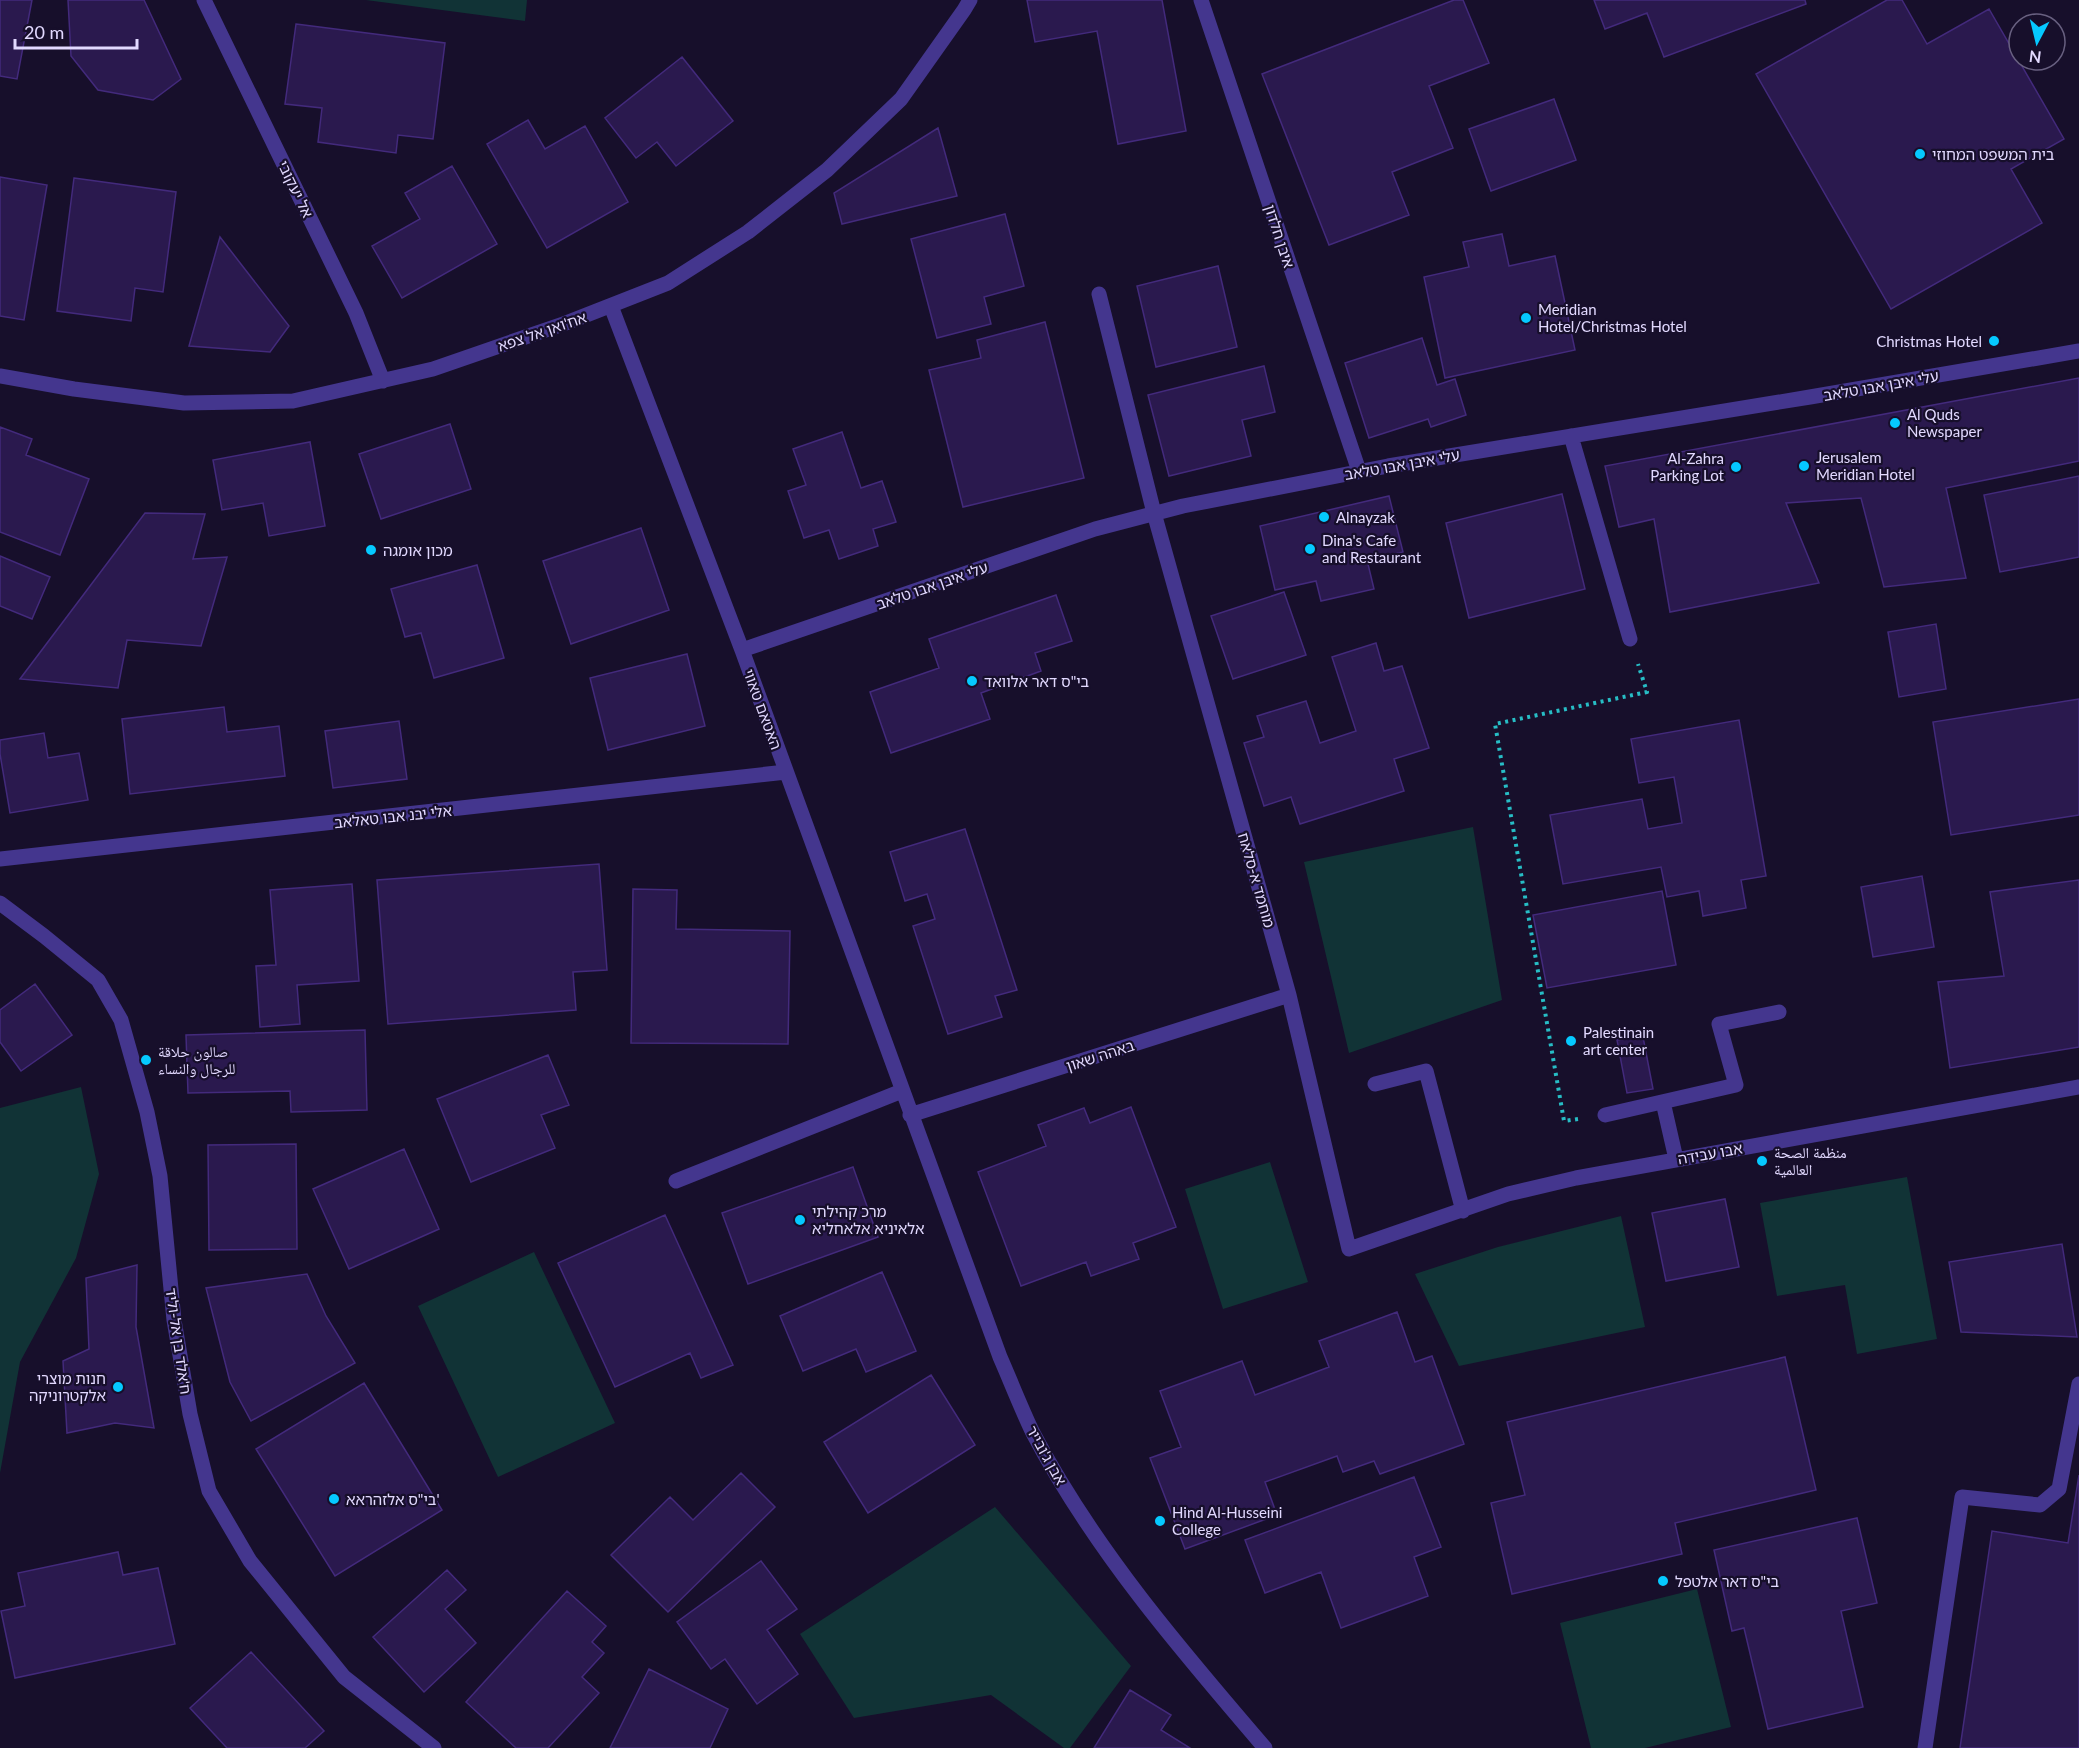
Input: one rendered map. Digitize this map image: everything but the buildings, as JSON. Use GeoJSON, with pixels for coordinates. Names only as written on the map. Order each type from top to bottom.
{"type":"FeatureCollection","features":[{"type":"Feature","properties":{"kind":"street","name":"אל יעקובי"},"geometry":{"type":"LineString","coordinates":[[204,0],[356,313],[383,381]]}},
{"type":"Feature","properties":{"kind":"street","name":"אח'ואן אל צפא"},"geometry":{"type":"LineString","coordinates":[[0,376],[74,389],[184,403],[293,401],[433,369],[566,323],[668,284],[748,232],[827,170],[901,99],[970,0]]}},
{"type":"Feature","properties":{"kind":"street","name":"איבן חלדון"},"geometry":{"type":"LineString","coordinates":[[1201,0],[1359,471]]}},
{"type":"Feature","properties":{"kind":"street","name":"מוחמד א-סלאח"},"geometry":{"type":"LineString","coordinates":[[1099,294],[1154,513],[1289,995],[1349,1249]]}},
{"type":"Feature","properties":{"kind":"street","name":"האטאם טאווי"},"geometry":{"type":"LineString","coordinates":[[611,306],[742,650],[910,1115]]}},
{"type":"Feature","properties":{"kind":"street","name":"עלי איבן אבו טלאב"},"geometry":{"type":"LineString","coordinates":[[742,650],[1095,529],[1154,513],[1359,471],[2079,351]]}},
{"type":"Feature","properties":{"kind":"street"},"geometry":{"type":"LineString","coordinates":[[1571,436],[1630,639]]}},
{"type":"Feature","properties":{"kind":"street","name":"אלי יבנ אבו טאלאב"},"geometry":{"type":"LineString","coordinates":[[0,859],[786,772]]}},
{"type":"Feature","properties":{"kind":"street","name":"ח'אלד בן אל-וליד"},"geometry":{"type":"LineString","coordinates":[[0,903],[98,980],[121,1020],[147,1112],[160,1176],[174,1320],[190,1414],[209,1491],[250,1561],[344,1677],[434,1748]]}},
{"type":"Feature","properties":{"kind":"street","name":"באהה שאון"},"geometry":{"type":"LineString","coordinates":[[910,1115],[1289,995]]}},
{"type":"Feature","properties":{"kind":"street"},"geometry":{"type":"LineString","coordinates":[[1605,1115],[1736,1085],[1719,1024],[1779,1012]]}},
{"type":"Feature","properties":{"kind":"street"},"geometry":{"type":"LineString","coordinates":[[1375,1084],[1426,1071],[1463,1211]]}},
{"type":"Feature","properties":{"kind":"street","name":"אבו עבידה"},"geometry":{"type":"LineString","coordinates":[[1349,1249],[1508,1194],[1576,1178],[2079,1087]]}},
{"type":"Feature","properties":{"kind":"street"},"geometry":{"type":"LineString","coordinates":[[676,1182],[902,1091]]}},
{"type":"Feature","properties":{"kind":"street"},"geometry":{"type":"LineString","coordinates":[[1663,1102],[1676,1159]]}},
{"type":"Feature","properties":{"kind":"street","name":"אבן ג'ובייר"},"geometry":{"type":"LineString","coordinates":[[910,1115],[1000,1357],[1032,1431],[1087,1522],[1143,1602],[1265,1748]]}},
{"type":"Feature","properties":{"kind":"street"},"geometry":{"type":"LineString","coordinates":[[1925,1748],[1962,1497],[2040,1505],[2059,1489],[2079,1384]]}},
{"type":"Feature","properties":{"kind":"path"},"geometry":{"type":"LineString","coordinates":[[1605,1115],[1564,1121],[1495,724],[1647,692],[1630,639]]}},
{"type":"Feature","properties":{"kind":"green space"},"geometry":{"type":"Polygon","coordinates":[[[366,0],[527,0],[525,21],[366,0]]]}},
{"type":"Feature","properties":{"kind":"green space"},"geometry":{"type":"Polygon","coordinates":[[[1473,827],[1502,1000],[1349,1053],[1304,862],[1473,827]]]}},
{"type":"Feature","properties":{"kind":"green space"},"geometry":{"type":"Polygon","coordinates":[[[81,1087],[99,1174],[76,1258],[20,1362],[0,1473],[0,1108],[81,1087]]]}},
{"type":"Feature","properties":{"kind":"green space"},"geometry":{"type":"Polygon","coordinates":[[[1270,1162],[1308,1282],[1223,1309],[1185,1189],[1270,1162]]]}},
{"type":"Feature","properties":{"kind":"green space"},"geometry":{"type":"Polygon","coordinates":[[[1907,1177],[1937,1339],[1857,1354],[1845,1285],[1777,1296],[1760,1203],[1907,1177]]]}},
{"type":"Feature","properties":{"kind":"green space"},"geometry":{"type":"Polygon","coordinates":[[[1621,1216],[1645,1327],[1459,1366],[1415,1274],[1498,1247],[1621,1216]]]}},
{"type":"Feature","properties":{"kind":"green space"},"geometry":{"type":"Polygon","coordinates":[[[534,1252],[615,1423],[498,1477],[418,1306],[534,1252]]]}},
{"type":"Feature","properties":{"kind":"green space"},"geometry":{"type":"Polygon","coordinates":[[[995,1507],[1131,1666],[1070,1748],[1064,1748],[991,1695],[854,1718],[800,1634],[995,1507]]]}},
{"type":"Feature","properties":{"kind":"green space"},"geometry":{"type":"Polygon","coordinates":[[[1697,1589],[1731,1727],[1645,1748],[1591,1748],[1560,1623],[1697,1589]]]}},
{"type":"Feature","properties":{"kind":"place","name":"בית המשפט המחוזי"},"geometry":{"type":"Point","coordinates":[1920,154]}},
{"type":"Feature","properties":{"kind":"place","name":"Meridian Hotel/Christmas Hotel"},"geometry":{"type":"Point","coordinates":[1526,318]}},
{"type":"Feature","properties":{"kind":"place","name":"Christmas Hotel"},"geometry":{"type":"Point","coordinates":[1994,341]}},
{"type":"Feature","properties":{"kind":"place","name":"Al Quds Newspaper"},"geometry":{"type":"Point","coordinates":[1895,423]}},
{"type":"Feature","properties":{"kind":"place","name":"Jerusalem Meridian Hotel"},"geometry":{"type":"Point","coordinates":[1804,466]}},
{"type":"Feature","properties":{"kind":"place","name":"Al-Zahra Parking Lot"},"geometry":{"type":"Point","coordinates":[1736,467]}},
{"type":"Feature","properties":{"kind":"place","name":"Alnayzak"},"geometry":{"type":"Point","coordinates":[1324,517]}},
{"type":"Feature","properties":{"kind":"place","name":"Dina's Cafe and Restaurant"},"geometry":{"type":"Point","coordinates":[1310,549]}},
{"type":"Feature","properties":{"kind":"place","name":"מכון אומגה"},"geometry":{"type":"Point","coordinates":[371,550]}},
{"type":"Feature","properties":{"kind":"place","name":"בי\"ס דאר אלוואד"},"geometry":{"type":"Point","coordinates":[972,681]}},
{"type":"Feature","properties":{"kind":"place","name":"Palestinain art center"},"geometry":{"type":"Point","coordinates":[1571,1041]}},
{"type":"Feature","properties":{"kind":"place","name":"صالون حلاقة للرجال والنساء"},"geometry":{"type":"Point","coordinates":[146,1060]}},
{"type":"Feature","properties":{"kind":"place","name":"منظمة الصحة العالمية"},"geometry":{"type":"Point","coordinates":[1762,1161]}},
{"type":"Feature","properties":{"kind":"place","name":"מרכ קהילתי אלאיניא אלאחליא"},"geometry":{"type":"Point","coordinates":[800,1220]}},
{"type":"Feature","properties":{"kind":"place","name":"חנות מוצרי אלקטרוניקה"},"geometry":{"type":"Point","coordinates":[118,1387]}},
{"type":"Feature","properties":{"kind":"place","name":"בי\"ס אלזהראא'"},"geometry":{"type":"Point","coordinates":[334,1499]}},
{"type":"Feature","properties":{"kind":"place","name":"Hind Al-Husseini College"},"geometry":{"type":"Point","coordinates":[1160,1521]}},
{"type":"Feature","properties":{"kind":"place","name":"בי\"ס דאר אלטפל"},"geometry":{"type":"Point","coordinates":[1663,1581]}}]}
